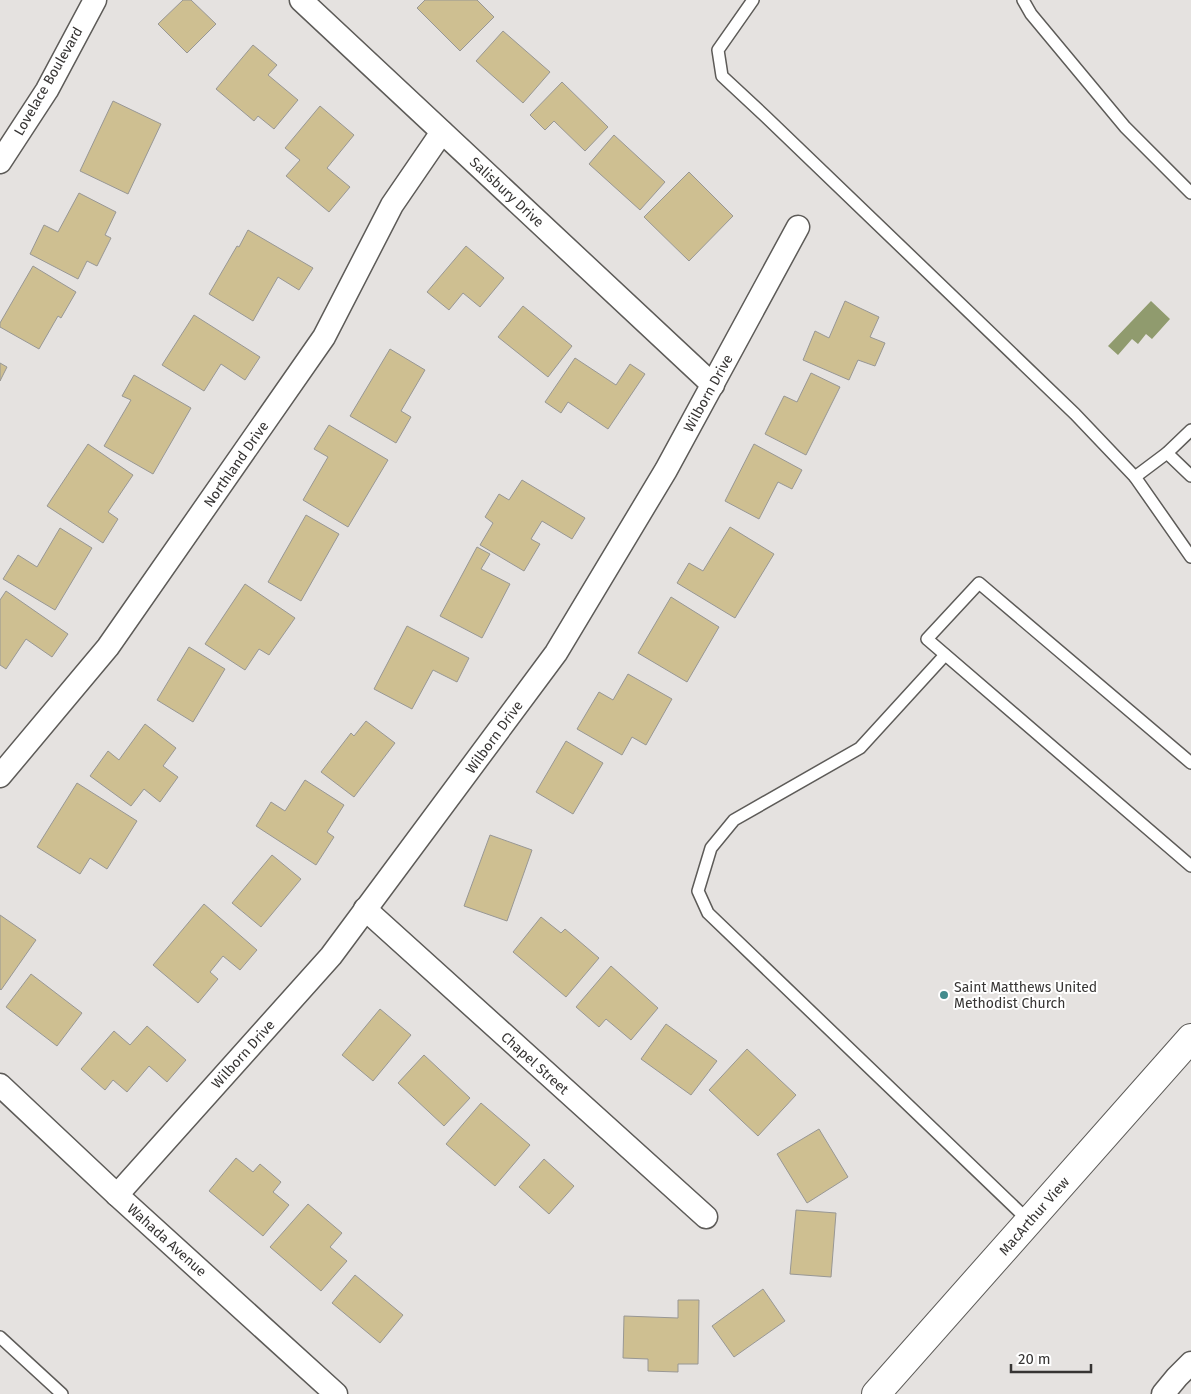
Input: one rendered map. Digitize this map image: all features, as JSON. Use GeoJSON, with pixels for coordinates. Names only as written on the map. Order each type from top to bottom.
{"type":"FeatureCollection","features":[{"type":"Feature","properties":{"kind":"street","name":"Lovelace Boulevard"},"geometry":{"type":"LineString","coordinates":[[0,162],[46,90],[95,0]]}},
{"type":"Feature","properties":{"kind":"street","name":"Salisbury Drive"},"geometry":{"type":"LineString","coordinates":[[301,0],[714,385]]}},
{"type":"Feature","properties":{"kind":"street","name":"Northland Drive"},"geometry":{"type":"LineString","coordinates":[[0,776],[108,647],[324,337],[392,204],[442,132]]}},
{"type":"Feature","properties":{"kind":"street","name":"Wilborn Drive"},"geometry":{"type":"LineString","coordinates":[[117,1195],[331,956],[556,653],[666,470],[714,385],[798,227]]}},
{"type":"Feature","properties":{"kind":"street","name":"Chapel Street"},"geometry":{"type":"LineString","coordinates":[[365,909],[706,1217]]}},
{"type":"Feature","properties":{"kind":"street","name":"MacArthur View"},"geometry":{"type":"LineString","coordinates":[[876,1394],[1191,1038]]}},
{"type":"Feature","properties":{"kind":"street","name":"Wahada Avenue"},"geometry":{"type":"LineString","coordinates":[[0,1085],[117,1195],[336,1394]]}},
{"type":"Feature","properties":{"kind":"street"},"geometry":{"type":"LineString","coordinates":[[1163,1394],[1191,1363]]}},
{"type":"Feature","properties":{"kind":"lane"},"geometry":{"type":"LineString","coordinates":[[754,0],[718,50],[722,76],[1075,414],[1135,476],[1191,557]]}},
{"type":"Feature","properties":{"kind":"lane"},"geometry":{"type":"LineString","coordinates":[[1023,0],[1031,14],[1126,127],[1191,193]]}},
{"type":"Feature","properties":{"kind":"lane"},"geometry":{"type":"LineString","coordinates":[[1135,476],[1167,453],[1191,430]]}},
{"type":"Feature","properties":{"kind":"lane"},"geometry":{"type":"LineString","coordinates":[[1167,453],[1191,476]]}},
{"type":"Feature","properties":{"kind":"lane"},"geometry":{"type":"LineString","coordinates":[[1191,762],[979,583],[928,639],[1191,866]]}},
{"type":"Feature","properties":{"kind":"lane"},"geometry":{"type":"LineString","coordinates":[[945,655],[860,748],[734,820],[711,848],[698,891],[708,913],[1029,1221]]}},
{"type":"Feature","properties":{"kind":"lane"},"geometry":{"type":"LineString","coordinates":[[0,1337],[62,1394]]}},
{"type":"Feature","properties":{"kind":"shaded area"},"geometry":{"type":"Polygon","coordinates":[[[1151,301],[1170,319],[1152,339],[1146,334],[1138,344],[1132,339],[1118,355],[1108,346],[1151,301]]]}},
{"type":"Feature","properties":{"kind":"building"},"geometry":{"type":"Polygon","coordinates":[[[183,0],[191,0],[216,24],[187,53],[158,24],[183,0]]]}},
{"type":"Feature","properties":{"kind":"building"},"geometry":{"type":"Polygon","coordinates":[[[425,0],[477,0],[494,17],[460,51],[417,8],[425,0]]]}},
{"type":"Feature","properties":{"kind":"building"},"geometry":{"type":"Polygon","coordinates":[[[503,31],[550,72],[523,103],[476,61],[503,31]]]}},
{"type":"Feature","properties":{"kind":"building"},"geometry":{"type":"Polygon","coordinates":[[[253,45],[277,65],[268,75],[298,100],[274,129],[258,116],[254,121],[216,89],[253,45]]]}},
{"type":"Feature","properties":{"kind":"building"},"geometry":{"type":"Polygon","coordinates":[[[562,82],[608,127],[585,151],[554,121],[545,130],[530,115],[562,82]]]}},
{"type":"Feature","properties":{"kind":"building"},"geometry":{"type":"Polygon","coordinates":[[[113,101],[161,124],[128,194],[80,171],[113,101]]]}},
{"type":"Feature","properties":{"kind":"building"},"geometry":{"type":"Polygon","coordinates":[[[320,106],[354,135],[327,168],[350,187],[329,212],[286,176],[300,160],[285,148],[320,106]]]}},
{"type":"Feature","properties":{"kind":"building"},"geometry":{"type":"Polygon","coordinates":[[[614,135],[665,182],[640,210],[589,164],[614,135]]]}},
{"type":"Feature","properties":{"kind":"building"},"geometry":{"type":"Polygon","coordinates":[[[689,172],[733,216],[689,261],[644,217],[689,172]]]}},
{"type":"Feature","properties":{"kind":"building"},"geometry":{"type":"Polygon","coordinates":[[[79,193],[116,212],[105,235],[111,238],[97,266],[87,261],[78,279],[30,254],[44,225],[58,232],[79,193]]]}},
{"type":"Feature","properties":{"kind":"building"},"geometry":{"type":"Polygon","coordinates":[[[248,230],[313,268],[299,290],[278,277],[253,321],[209,294],[248,230]]]}},
{"type":"Feature","properties":{"kind":"building"},"geometry":{"type":"Polygon","coordinates":[[[466,246],[504,278],[480,307],[463,293],[449,310],[427,292],[466,246]]]}},
{"type":"Feature","properties":{"kind":"building"},"geometry":{"type":"Polygon","coordinates":[[[33,266],[76,292],[61,318],[58,316],[39,349],[0,327],[0,323],[33,266]]]}},
{"type":"Feature","properties":{"kind":"building"},"geometry":{"type":"Polygon","coordinates":[[[845,301],[879,317],[870,337],[885,343],[875,366],[858,360],[849,380],[803,360],[815,331],[829,338],[845,301]]]}},
{"type":"Feature","properties":{"kind":"building"},"geometry":{"type":"Polygon","coordinates":[[[523,306],[572,346],[548,377],[498,337],[523,306]]]}},
{"type":"Feature","properties":{"kind":"building"},"geometry":{"type":"Polygon","coordinates":[[[194,315],[260,357],[245,380],[221,364],[204,391],[162,365],[194,315]]]}},
{"type":"Feature","properties":{"kind":"building"},"geometry":{"type":"Polygon","coordinates":[[[390,349],[425,370],[401,411],[411,417],[396,443],[350,416],[390,349]]]}},
{"type":"Feature","properties":{"kind":"building"},"geometry":{"type":"Polygon","coordinates":[[[575,358],[616,385],[630,364],[645,374],[608,429],[568,402],[561,413],[545,402],[575,358]]]}},
{"type":"Feature","properties":{"kind":"building"},"geometry":{"type":"Polygon","coordinates":[[[0,363],[7,367],[0,381],[0,363]]]}},
{"type":"Feature","properties":{"kind":"building"},"geometry":{"type":"Polygon","coordinates":[[[811,373],[840,387],[806,455],[765,434],[784,396],[797,402],[811,373]]]}},
{"type":"Feature","properties":{"kind":"building"},"geometry":{"type":"Polygon","coordinates":[[[134,375],[191,408],[153,474],[104,446],[131,400],[122,396],[134,375]]]}},
{"type":"Feature","properties":{"kind":"building"},"geometry":{"type":"Polygon","coordinates":[[[329,425],[388,460],[348,527],[303,500],[328,457],[314,449],[329,425]]]}},
{"type":"Feature","properties":{"kind":"building"},"geometry":{"type":"Polygon","coordinates":[[[88,444],[133,475],[108,512],[118,519],[103,543],[47,506],[88,444]]]}},
{"type":"Feature","properties":{"kind":"building"},"geometry":{"type":"Polygon","coordinates":[[[754,444],[802,470],[792,489],[778,482],[759,519],[725,501],[754,444]]]}},
{"type":"Feature","properties":{"kind":"building"},"geometry":{"type":"Polygon","coordinates":[[[522,480],[585,518],[572,539],[542,521],[531,539],[540,544],[524,571],[480,545],[493,523],[485,517],[499,494],[509,500],[522,480]]]}},
{"type":"Feature","properties":{"kind":"building"},"geometry":{"type":"Polygon","coordinates":[[[306,515],[339,534],[301,601],[268,582],[306,515]]]}},
{"type":"Feature","properties":{"kind":"building"},"geometry":{"type":"Polygon","coordinates":[[[730,527],[774,554],[735,618],[677,583],[689,563],[703,571],[730,527]]]}},
{"type":"Feature","properties":{"kind":"building"},"geometry":{"type":"Polygon","coordinates":[[[60,528],[92,548],[55,610],[3,579],[18,555],[37,567],[60,528]]]}},
{"type":"Feature","properties":{"kind":"building"},"geometry":{"type":"Polygon","coordinates":[[[477,547],[490,554],[481,569],[510,584],[482,638],[440,616],[477,547]]]}},
{"type":"Feature","properties":{"kind":"building"},"geometry":{"type":"Polygon","coordinates":[[[245,584],[295,618],[269,655],[259,649],[245,670],[205,644],[245,584]]]}},
{"type":"Feature","properties":{"kind":"building"},"geometry":{"type":"Polygon","coordinates":[[[6,591],[68,634],[52,657],[26,639],[6,669],[0,665],[0,600],[6,591]]]}},
{"type":"Feature","properties":{"kind":"building"},"geometry":{"type":"Polygon","coordinates":[[[671,597],[719,627],[687,682],[638,653],[671,597]]]}},
{"type":"Feature","properties":{"kind":"building"},"geometry":{"type":"Polygon","coordinates":[[[407,626],[469,658],[457,682],[433,670],[412,709],[374,689],[407,626]]]}},
{"type":"Feature","properties":{"kind":"building"},"geometry":{"type":"Polygon","coordinates":[[[189,647],[225,669],[193,722],[157,700],[189,647]]]}},
{"type":"Feature","properties":{"kind":"building"},"geometry":{"type":"Polygon","coordinates":[[[628,674],[672,699],[646,745],[632,737],[622,755],[577,729],[599,692],[613,700],[628,674]]]}},
{"type":"Feature","properties":{"kind":"building"},"geometry":{"type":"Polygon","coordinates":[[[366,721],[395,743],[354,797],[321,772],[351,733],[354,736],[366,721]]]}},
{"type":"Feature","properties":{"kind":"building"},"geometry":{"type":"Polygon","coordinates":[[[145,724],[176,748],[163,766],[178,777],[160,802],[144,789],[131,806],[90,776],[108,751],[119,760],[145,724]]]}},
{"type":"Feature","properties":{"kind":"building"},"geometry":{"type":"Polygon","coordinates":[[[566,741],[603,763],[573,814],[536,792],[566,741]]]}},
{"type":"Feature","properties":{"kind":"building"},"geometry":{"type":"Polygon","coordinates":[[[305,780],[344,805],[327,832],[334,837],[316,865],[256,826],[271,802],[285,811],[305,780]]]}},
{"type":"Feature","properties":{"kind":"building"},"geometry":{"type":"Polygon","coordinates":[[[77,783],[137,821],[107,869],[90,858],[80,874],[37,847],[77,783]]]}},
{"type":"Feature","properties":{"kind":"building"},"geometry":{"type":"Polygon","coordinates":[[[490,835],[532,850],[507,921],[464,906],[490,835]]]}},
{"type":"Feature","properties":{"kind":"building"},"geometry":{"type":"Polygon","coordinates":[[[272,855],[301,879],[261,927],[232,903],[272,855]]]}},
{"type":"Feature","properties":{"kind":"building"},"geometry":{"type":"Polygon","coordinates":[[[204,904],[257,950],[240,970],[223,956],[210,972],[218,979],[198,1003],[153,965],[204,904]]]}},
{"type":"Feature","properties":{"kind":"building"},"geometry":{"type":"Polygon","coordinates":[[[0,915],[36,940],[1,990],[0,989],[0,915]]]}},
{"type":"Feature","properties":{"kind":"building"},"geometry":{"type":"Polygon","coordinates":[[[541,917],[561,933],[565,929],[599,958],[566,997],[513,952],[541,917]]]}},
{"type":"Feature","properties":{"kind":"building"},"geometry":{"type":"Polygon","coordinates":[[[611,966],[658,1008],[631,1040],[606,1019],[599,1027],[576,1007],[611,966]]]}},
{"type":"Feature","properties":{"kind":"building"},"geometry":{"type":"Polygon","coordinates":[[[31,974],[82,1013],[57,1046],[6,1007],[31,974]]]}},
{"type":"Feature","properties":{"kind":"building"},"geometry":{"type":"Polygon","coordinates":[[[380,1009],[411,1035],[373,1081],[342,1055],[380,1009]]]}},
{"type":"Feature","properties":{"kind":"building"},"geometry":{"type":"Polygon","coordinates":[[[666,1024],[717,1061],[691,1095],[641,1059],[666,1024]]]}},
{"type":"Feature","properties":{"kind":"building"},"geometry":{"type":"Polygon","coordinates":[[[147,1026],[186,1060],[167,1082],[149,1066],[127,1092],[113,1080],[105,1090],[81,1069],[114,1031],[130,1045],[147,1026]]]}},
{"type":"Feature","properties":{"kind":"building"},"geometry":{"type":"Polygon","coordinates":[[[747,1049],[796,1095],[758,1136],[709,1090],[747,1049]]]}},
{"type":"Feature","properties":{"kind":"building"},"geometry":{"type":"Polygon","coordinates":[[[424,1055],[470,1098],[444,1126],[398,1083],[424,1055]]]}},
{"type":"Feature","properties":{"kind":"building"},"geometry":{"type":"Polygon","coordinates":[[[481,1103],[530,1145],[495,1186],[446,1144],[481,1103]]]}},
{"type":"Feature","properties":{"kind":"building"},"geometry":{"type":"Polygon","coordinates":[[[819,1129],[848,1177],[807,1203],[777,1154],[819,1129]]]}},
{"type":"Feature","properties":{"kind":"building"},"geometry":{"type":"Polygon","coordinates":[[[236,1158],[253,1172],[260,1164],[281,1182],[273,1192],[289,1205],[263,1236],[209,1191],[236,1158]]]}},
{"type":"Feature","properties":{"kind":"building"},"geometry":{"type":"Polygon","coordinates":[[[544,1159],[574,1186],[549,1214],[519,1187],[544,1159]]]}},
{"type":"Feature","properties":{"kind":"building"},"geometry":{"type":"Polygon","coordinates":[[[308,1204],[342,1233],[330,1247],[347,1261],[321,1291],[270,1247],[308,1204]]]}},
{"type":"Feature","properties":{"kind":"building"},"geometry":{"type":"Polygon","coordinates":[[[796,1210],[836,1213],[831,1277],[790,1274],[796,1210]]]}},
{"type":"Feature","properties":{"kind":"building"},"geometry":{"type":"Polygon","coordinates":[[[355,1275],[403,1315],[380,1343],[332,1303],[355,1275]]]}},
{"type":"Feature","properties":{"kind":"building"},"geometry":{"type":"Polygon","coordinates":[[[763,1289],[785,1321],[734,1357],[712,1326],[763,1289]]]}},
{"type":"Feature","properties":{"kind":"building"},"geometry":{"type":"Polygon","coordinates":[[[678,1300],[699,1300],[698,1364],[678,1364],[678,1372],[648,1371],[648,1359],[623,1358],[624,1316],[678,1318],[678,1300]]]}},
{"type":"Feature","properties":{"kind":"place","name":"Saint Matthews United Methodist Church"},"geometry":{"type":"Point","coordinates":[944,995]}}]}
